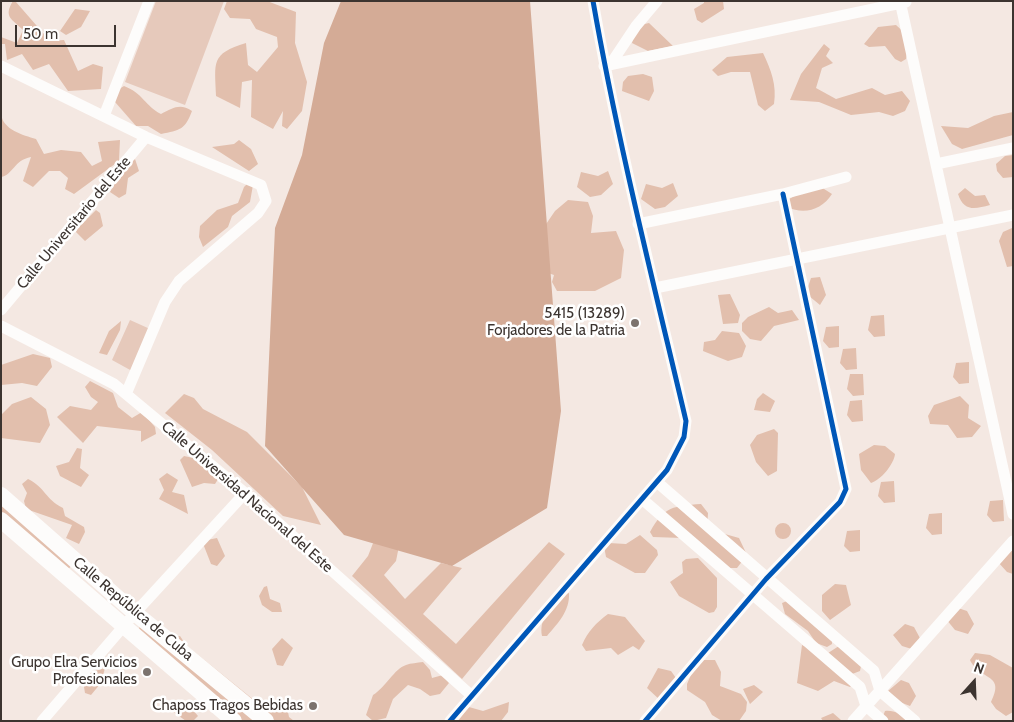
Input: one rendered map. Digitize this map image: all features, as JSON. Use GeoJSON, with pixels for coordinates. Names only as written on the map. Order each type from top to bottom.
{"type":"FeatureCollection","features":[{"type":"Feature","properties":{"kind":"main road","name":"Calle República de Cuba"},"geometry":{"type":"LineString","coordinates":[[1,495],[135,613],[266,721]]}},
{"type":"Feature","properties":{"kind":"main road","name":"Calle República de Cuba"},"geometry":{"type":"LineString","coordinates":[[1,520],[234,721]]}},
{"type":"Feature","properties":{"kind":"street"},"geometry":{"type":"LineString","coordinates":[[104,116],[149,1]]}},
{"type":"Feature","properties":{"kind":"street"},"geometry":{"type":"LineString","coordinates":[[450,721],[668,470],[684,437],[686,421],[638,224],[593,1]]}},
{"type":"Feature","properties":{"kind":"street"},"geometry":{"type":"LineString","coordinates":[[607,66],[657,1]]}},
{"type":"Feature","properties":{"kind":"street"},"geometry":{"type":"LineString","coordinates":[[607,66],[903,2],[936,164],[1013,514]]}},
{"type":"Feature","properties":{"kind":"street"},"geometry":{"type":"LineString","coordinates":[[1,66],[146,136],[261,186],[266,201],[258,213],[179,281],[165,302],[126,394]]}},
{"type":"Feature","properties":{"kind":"street","name":"Calle Universitario del Este"},"geometry":{"type":"LineString","coordinates":[[1,310],[146,136]]}},
{"type":"Feature","properties":{"kind":"street"},"geometry":{"type":"LineString","coordinates":[[936,164],[1013,148]]}},
{"type":"Feature","properties":{"kind":"street"},"geometry":{"type":"LineString","coordinates":[[638,224],[783,194],[846,177]]}},
{"type":"Feature","properties":{"kind":"street"},"geometry":{"type":"LineString","coordinates":[[645,721],[766,579],[840,502],[846,489],[783,194]]}},
{"type":"Feature","properties":{"kind":"street"},"geometry":{"type":"LineString","coordinates":[[655,288],[1013,215]]}},
{"type":"Feature","properties":{"kind":"street","name":"Calle Universidad Nacional del Este"},"geometry":{"type":"LineString","coordinates":[[1,326],[114,384],[245,493],[472,696]]}},
{"type":"Feature","properties":{"kind":"street"},"geometry":{"type":"LineString","coordinates":[[658,482],[766,579],[874,671],[880,691],[915,721]]}},
{"type":"Feature","properties":{"kind":"street"},"geometry":{"type":"LineString","coordinates":[[42,721],[135,613],[245,493]]}},
{"type":"Feature","properties":{"kind":"street"},"geometry":{"type":"LineString","coordinates":[[642,499],[752,596],[860,687],[866,706],[883,721]]}},
{"type":"Feature","properties":{"kind":"street"},"geometry":{"type":"LineString","coordinates":[[853,721],[1013,541]]}},
{"type":"Feature","properties":{"kind":"shaded area"},"geometry":{"type":"Polygon","coordinates":[[[13,1],[16,2],[50,41],[64,40],[78,71],[93,64],[103,67],[101,89],[68,91],[49,64],[33,70],[22,54],[7,60],[5,44],[1,44],[1,37],[17,43],[23,30],[10,17],[9,11],[13,1]]]}},
{"type":"Feature","properties":{"kind":"shaded area"},"geometry":{"type":"Polygon","coordinates":[[[156,1],[224,1],[185,105],[125,82],[156,1]]]}},
{"type":"Feature","properties":{"kind":"shaded area"},"geometry":{"type":"Polygon","coordinates":[[[227,1],[267,1],[296,12],[295,43],[307,82],[302,111],[287,129],[282,126],[283,111],[273,129],[251,117],[252,80],[242,82],[240,108],[216,96],[215,75],[217,61],[226,51],[246,43],[248,65],[257,72],[278,47],[277,37],[256,29],[250,19],[230,18],[224,9],[227,1]]]}},
{"type":"Feature","properties":{"kind":"shaded area"},"geometry":{"type":"Polygon","coordinates":[[[341,1],[530,1],[561,411],[547,508],[452,566],[344,535],[265,446],[275,228],[302,155],[324,43],[341,1]]]}},
{"type":"Feature","properties":{"kind":"shaded area"},"geometry":{"type":"Polygon","coordinates":[[[704,1],[723,1],[724,9],[702,23],[697,20],[694,9],[704,3],[704,1]]]}},
{"type":"Feature","properties":{"kind":"shaded area"},"geometry":{"type":"Polygon","coordinates":[[[75,9],[90,11],[81,27],[66,35],[60,31],[75,9]]]}},
{"type":"Feature","properties":{"kind":"shaded area"},"geometry":{"type":"Polygon","coordinates":[[[649,23],[673,46],[648,51],[632,43],[636,26],[649,23]]]}},
{"type":"Feature","properties":{"kind":"shaded area"},"geometry":{"type":"Polygon","coordinates":[[[896,25],[909,37],[906,59],[901,62],[895,59],[885,46],[869,47],[864,44],[878,27],[896,25]]]}},
{"type":"Feature","properties":{"kind":"shaded area"},"geometry":{"type":"Polygon","coordinates":[[[824,44],[830,49],[826,56],[833,63],[822,68],[816,88],[836,99],[872,88],[885,95],[902,91],[910,101],[905,111],[893,116],[879,112],[851,115],[819,102],[790,100],[801,74],[824,44]]]}},
{"type":"Feature","properties":{"kind":"shaded area"},"geometry":{"type":"Polygon","coordinates":[[[763,53],[771,72],[775,90],[774,104],[765,111],[758,105],[750,72],[731,72],[718,76],[712,70],[727,57],[763,53]]]}},
{"type":"Feature","properties":{"kind":"shaded area"},"geometry":{"type":"Polygon","coordinates":[[[643,74],[652,77],[654,91],[649,101],[622,91],[623,82],[628,76],[643,74]]]}},
{"type":"Feature","properties":{"kind":"shaded area"},"geometry":{"type":"Polygon","coordinates":[[[124,86],[136,92],[161,114],[180,107],[192,111],[187,122],[181,128],[161,134],[148,126],[136,126],[115,102],[116,91],[124,86]]]}},
{"type":"Feature","properties":{"kind":"shaded area"},"geometry":{"type":"Polygon","coordinates":[[[1013,112],[1013,135],[962,149],[952,144],[941,126],[968,128],[994,116],[1013,112]]]}},
{"type":"Feature","properties":{"kind":"shaded area"},"geometry":{"type":"Polygon","coordinates":[[[1,114],[5,124],[10,128],[20,134],[36,139],[44,154],[61,150],[81,152],[92,166],[102,161],[98,142],[120,140],[119,161],[74,194],[65,189],[68,178],[60,171],[49,171],[33,187],[23,181],[31,157],[21,161],[5,176],[1,177],[1,114]]]}},
{"type":"Feature","properties":{"kind":"shaded area"},"geometry":{"type":"Polygon","coordinates":[[[239,140],[251,149],[258,164],[249,171],[212,147],[234,144],[239,140]]]}},
{"type":"Feature","properties":{"kind":"shaded area"},"geometry":{"type":"Polygon","coordinates":[[[1013,155],[1013,177],[1003,178],[997,171],[996,164],[1005,156],[1013,155]]]}},
{"type":"Feature","properties":{"kind":"shaded area"},"geometry":{"type":"Polygon","coordinates":[[[135,159],[139,171],[128,178],[126,194],[119,198],[110,192],[125,166],[135,159]]]}},
{"type":"Feature","properties":{"kind":"shaded area"},"geometry":{"type":"Polygon","coordinates":[[[608,171],[613,184],[601,195],[590,197],[577,187],[581,172],[598,176],[608,171]]]}},
{"type":"Feature","properties":{"kind":"shaded area"},"geometry":{"type":"Polygon","coordinates":[[[248,183],[253,185],[250,202],[232,216],[228,227],[203,247],[199,237],[200,226],[217,210],[238,203],[244,187],[248,183]]]}},
{"type":"Feature","properties":{"kind":"shaded area"},"geometry":{"type":"Polygon","coordinates":[[[673,183],[678,196],[665,207],[655,209],[641,199],[646,184],[662,188],[673,183]]]}},
{"type":"Feature","properties":{"kind":"shaded area"},"geometry":{"type":"Polygon","coordinates":[[[821,187],[832,194],[818,207],[812,210],[800,211],[787,207],[789,199],[808,189],[821,187]]]}},
{"type":"Feature","properties":{"kind":"shaded area"},"geometry":{"type":"Polygon","coordinates":[[[965,188],[975,196],[985,195],[990,205],[971,208],[963,204],[958,194],[965,188]]]}},
{"type":"Feature","properties":{"kind":"shaded area"},"geometry":{"type":"Polygon","coordinates":[[[568,200],[588,202],[593,216],[591,233],[616,231],[624,250],[621,278],[595,291],[557,291],[552,282],[554,275],[548,273],[542,230],[555,211],[568,200]]]}},
{"type":"Feature","properties":{"kind":"shaded area"},"geometry":{"type":"Polygon","coordinates":[[[96,210],[100,213],[103,226],[85,241],[75,231],[96,210]]]}},
{"type":"Feature","properties":{"kind":"shaded area"},"geometry":{"type":"Polygon","coordinates":[[[1013,222],[1013,266],[1007,267],[999,241],[1003,232],[1012,228],[1013,222]]]}},
{"type":"Feature","properties":{"kind":"shaded area"},"geometry":{"type":"Polygon","coordinates":[[[820,277],[826,295],[820,305],[809,296],[808,287],[811,278],[820,277]]]}},
{"type":"Feature","properties":{"kind":"shaded area"},"geometry":{"type":"Polygon","coordinates":[[[730,294],[740,315],[738,323],[723,324],[718,295],[730,294]]]}},
{"type":"Feature","properties":{"kind":"shaded area"},"geometry":{"type":"Polygon","coordinates":[[[769,307],[778,313],[792,310],[799,320],[774,326],[761,341],[750,339],[742,331],[742,323],[748,317],[769,307]]]}},
{"type":"Feature","properties":{"kind":"shaded area"},"geometry":{"type":"Polygon","coordinates":[[[884,315],[885,336],[874,337],[868,330],[871,316],[884,315]]]}},
{"type":"Feature","properties":{"kind":"shaded area"},"geometry":{"type":"Polygon","coordinates":[[[130,320],[150,329],[132,371],[112,360],[130,320]]]}},
{"type":"Feature","properties":{"kind":"shaded area"},"geometry":{"type":"Polygon","coordinates":[[[121,321],[120,330],[107,355],[99,353],[109,331],[121,321]]]}},
{"type":"Feature","properties":{"kind":"shaded area"},"geometry":{"type":"Polygon","coordinates":[[[839,326],[839,347],[829,348],[823,341],[826,327],[839,326]]]}},
{"type":"Feature","properties":{"kind":"shaded area"},"geometry":{"type":"Polygon","coordinates":[[[722,331],[739,333],[746,346],[742,357],[728,361],[703,351],[704,342],[715,340],[722,331]]]}},
{"type":"Feature","properties":{"kind":"shaded area"},"geometry":{"type":"Polygon","coordinates":[[[856,348],[857,369],[846,370],[840,363],[843,349],[856,348]]]}},
{"type":"Feature","properties":{"kind":"shaded area"},"geometry":{"type":"Polygon","coordinates":[[[33,354],[50,358],[52,367],[37,386],[22,383],[1,385],[1,365],[33,354]]]}},
{"type":"Feature","properties":{"kind":"shaded area"},"geometry":{"type":"Polygon","coordinates":[[[969,362],[969,383],[959,384],[953,377],[956,363],[969,362]]]}},
{"type":"Feature","properties":{"kind":"shaded area"},"geometry":{"type":"Polygon","coordinates":[[[850,374],[863,374],[864,395],[853,396],[847,389],[850,374]]]}},
{"type":"Feature","properties":{"kind":"shaded area"},"geometry":{"type":"Polygon","coordinates":[[[90,381],[113,393],[118,407],[132,418],[142,412],[155,427],[156,434],[141,442],[141,431],[97,426],[83,443],[57,417],[70,406],[91,410],[98,402],[91,397],[85,387],[90,381]]]}},
{"type":"Feature","properties":{"kind":"shaded area"},"geometry":{"type":"Polygon","coordinates":[[[763,393],[775,401],[770,412],[754,410],[757,399],[763,393]]]}},
{"type":"Feature","properties":{"kind":"shaded area"},"geometry":{"type":"Polygon","coordinates":[[[184,394],[194,398],[203,409],[247,432],[302,487],[321,525],[283,516],[212,450],[165,413],[184,394]]]}},
{"type":"Feature","properties":{"kind":"shaded area"},"geometry":{"type":"Polygon","coordinates":[[[960,396],[969,405],[968,418],[981,426],[972,437],[957,438],[948,425],[930,424],[928,416],[934,405],[960,396]]]}},
{"type":"Feature","properties":{"kind":"shaded area"},"geometry":{"type":"Polygon","coordinates":[[[31,397],[46,409],[50,425],[40,443],[1,438],[1,415],[12,404],[31,397]]]}},
{"type":"Feature","properties":{"kind":"shaded area"},"geometry":{"type":"Polygon","coordinates":[[[862,400],[863,421],[852,422],[847,415],[850,401],[862,400]]]}},
{"type":"Feature","properties":{"kind":"shaded area"},"geometry":{"type":"Polygon","coordinates":[[[774,429],[778,433],[777,471],[768,476],[756,462],[750,445],[757,435],[774,429]]]}},
{"type":"Feature","properties":{"kind":"shaded area"},"geometry":{"type":"Polygon","coordinates":[[[874,445],[885,446],[895,454],[886,471],[879,479],[871,483],[861,470],[859,454],[874,445]]]}},
{"type":"Feature","properties":{"kind":"shaded area"},"geometry":{"type":"Polygon","coordinates":[[[77,448],[82,449],[80,468],[89,475],[81,487],[60,476],[56,466],[69,462],[77,448]]]}},
{"type":"Feature","properties":{"kind":"shaded area"},"geometry":{"type":"Polygon","coordinates":[[[184,456],[198,459],[220,476],[215,484],[204,483],[192,487],[180,460],[184,456]]]}},
{"type":"Feature","properties":{"kind":"shaded area"},"geometry":{"type":"Polygon","coordinates":[[[167,473],[178,480],[172,492],[184,495],[188,514],[159,499],[164,490],[159,479],[167,473]]]}},
{"type":"Feature","properties":{"kind":"shaded area"},"geometry":{"type":"Polygon","coordinates":[[[28,479],[34,482],[52,501],[63,508],[65,516],[84,527],[85,532],[79,544],[66,538],[72,525],[26,509],[24,501],[27,493],[22,484],[28,479]]]}},
{"type":"Feature","properties":{"kind":"shaded area"},"geometry":{"type":"Polygon","coordinates":[[[894,481],[895,502],[884,503],[878,496],[881,482],[894,481]]]}},
{"type":"Feature","properties":{"kind":"shaded area"},"geometry":{"type":"Polygon","coordinates":[[[1003,500],[1004,521],[993,522],[987,515],[990,501],[1003,500]]]}},
{"type":"Feature","properties":{"kind":"shaded area"},"geometry":{"type":"Polygon","coordinates":[[[1,501],[73,563],[68,570],[1,513],[1,501]]]}},
{"type":"Feature","properties":{"kind":"shaded area"},"geometry":{"type":"Polygon","coordinates":[[[701,504],[708,513],[707,529],[739,538],[747,555],[737,568],[725,568],[682,538],[653,537],[650,532],[665,512],[677,507],[701,504]]]}},
{"type":"Feature","properties":{"kind":"shaded area"},"geometry":{"type":"Polygon","coordinates":[[[942,513],[942,534],[932,535],[926,528],[929,514],[942,513]]]}},
{"type":"Feature","properties":{"kind":"shaded area"},"geometry":{"type":"Polygon","coordinates":[[[783,523],[789,525],[791,531],[789,537],[783,539],[777,537],[775,531],[777,525],[783,523]]]}},
{"type":"Feature","properties":{"kind":"shaded area"},"geometry":{"type":"Polygon","coordinates":[[[860,530],[860,551],[850,552],[844,546],[847,531],[860,530]]]}},
{"type":"Feature","properties":{"kind":"shaded area"},"geometry":{"type":"Polygon","coordinates":[[[377,533],[400,541],[396,561],[384,575],[405,599],[441,563],[462,568],[423,614],[456,644],[549,542],[565,554],[462,679],[352,576],[368,556],[377,533]]]}},
{"type":"Feature","properties":{"kind":"shaded area"},"geometry":{"type":"Polygon","coordinates":[[[640,535],[657,550],[658,555],[645,573],[635,573],[606,557],[604,546],[609,543],[626,544],[640,535]]]}},
{"type":"Feature","properties":{"kind":"shaded area"},"geometry":{"type":"Polygon","coordinates":[[[217,538],[225,556],[217,566],[211,564],[202,541],[217,538]]]}},
{"type":"Feature","properties":{"kind":"shaded area"},"geometry":{"type":"Polygon","coordinates":[[[1013,551],[1013,574],[1007,572],[998,562],[1013,551]]]}},
{"type":"Feature","properties":{"kind":"shaded area"},"geometry":{"type":"Polygon","coordinates":[[[698,558],[717,578],[717,607],[714,612],[709,613],[679,596],[670,582],[683,573],[682,562],[686,559],[698,558]]]}},
{"type":"Feature","properties":{"kind":"shaded area"},"geometry":{"type":"Polygon","coordinates":[[[835,584],[846,585],[851,605],[830,620],[822,611],[822,595],[835,584]]]}},
{"type":"Feature","properties":{"kind":"shaded area"},"geometry":{"type":"Polygon","coordinates":[[[267,586],[270,599],[280,603],[282,612],[272,612],[262,605],[259,596],[264,587],[267,586]]]}},
{"type":"Feature","properties":{"kind":"shaded area"},"geometry":{"type":"Polygon","coordinates":[[[569,593],[568,605],[562,616],[547,636],[542,636],[543,620],[548,610],[558,596],[569,593]]]}},
{"type":"Feature","properties":{"kind":"shaded area"},"geometry":{"type":"Polygon","coordinates":[[[787,601],[832,633],[832,644],[827,647],[816,643],[808,631],[785,614],[782,603],[787,601]]]}},
{"type":"Feature","properties":{"kind":"shaded area"},"geometry":{"type":"Polygon","coordinates":[[[958,608],[967,611],[974,624],[968,634],[955,630],[946,619],[958,608]]]}},
{"type":"Feature","properties":{"kind":"shaded area"},"geometry":{"type":"Polygon","coordinates":[[[608,614],[625,617],[645,641],[639,650],[633,646],[618,655],[611,648],[586,651],[582,645],[587,636],[596,624],[608,614]]]}},
{"type":"Feature","properties":{"kind":"shaded area"},"geometry":{"type":"Polygon","coordinates":[[[905,624],[914,627],[921,640],[915,650],[902,646],[893,635],[905,624]]]}},
{"type":"Feature","properties":{"kind":"shaded area"},"geometry":{"type":"Polygon","coordinates":[[[140,626],[170,637],[180,636],[186,645],[265,709],[276,702],[288,712],[289,717],[294,721],[229,721],[137,634],[140,626]]]}},
{"type":"Feature","properties":{"kind":"shaded area"},"geometry":{"type":"Polygon","coordinates":[[[282,638],[293,648],[283,666],[277,665],[272,649],[282,638]]]}},
{"type":"Feature","properties":{"kind":"shaded area"},"geometry":{"type":"Polygon","coordinates":[[[842,644],[862,661],[860,671],[847,676],[855,683],[850,687],[834,681],[818,691],[797,683],[802,645],[825,655],[842,644]]]}},
{"type":"Feature","properties":{"kind":"shaded area"},"geometry":{"type":"Polygon","coordinates":[[[975,653],[990,655],[1013,668],[1013,712],[1006,716],[996,709],[991,702],[995,693],[994,682],[974,667],[970,660],[975,653]]]}},
{"type":"Feature","properties":{"kind":"shaded area"},"geometry":{"type":"Polygon","coordinates":[[[702,660],[715,660],[721,672],[720,686],[741,694],[747,702],[746,711],[739,721],[722,721],[712,715],[705,702],[687,690],[687,684],[696,663],[702,660]]]}},
{"type":"Feature","properties":{"kind":"shaded area"},"geometry":{"type":"Polygon","coordinates":[[[423,662],[430,670],[432,678],[443,675],[449,683],[440,694],[430,696],[420,689],[408,685],[393,699],[386,718],[373,721],[366,715],[373,695],[398,670],[408,664],[423,662]]]}},
{"type":"Feature","properties":{"kind":"shaded area"},"geometry":{"type":"Polygon","coordinates":[[[105,668],[101,683],[91,695],[85,693],[83,681],[88,673],[105,668]]]}},
{"type":"Feature","properties":{"kind":"shaded area"},"geometry":{"type":"Polygon","coordinates":[[[658,668],[671,671],[676,678],[661,701],[647,688],[658,668]]]}},
{"type":"Feature","properties":{"kind":"shaded area"},"geometry":{"type":"Polygon","coordinates":[[[901,680],[909,683],[916,696],[910,706],[897,701],[888,691],[901,680]]]}},
{"type":"Feature","properties":{"kind":"shaded area"},"geometry":{"type":"Polygon","coordinates":[[[754,685],[763,692],[750,704],[743,689],[754,685]]]}},
{"type":"Feature","properties":{"kind":"shaded area"},"geometry":{"type":"Polygon","coordinates":[[[186,702],[198,716],[193,721],[186,721],[172,711],[176,704],[186,702]]]}},
{"type":"Feature","properties":{"kind":"shaded area"},"geometry":{"type":"Polygon","coordinates":[[[509,702],[508,712],[501,721],[458,721],[469,707],[483,711],[509,702]]]}},
{"type":"Feature","properties":{"kind":"shaded area"},"geometry":{"type":"Polygon","coordinates":[[[885,711],[897,713],[907,721],[884,721],[885,711]]]}},
{"type":"Feature","properties":{"kind":"shaded area"},"geometry":{"type":"Polygon","coordinates":[[[833,713],[841,720],[823,721],[821,718],[833,713]]]}},
{"type":"Feature","properties":{"kind":"cycle path"},"geometry":{"type":"LineString","coordinates":[[450,721],[667,470],[684,437],[686,421],[625,159],[593,1]]}},
{"type":"Feature","properties":{"kind":"cycle path"},"geometry":{"type":"LineString","coordinates":[[645,721],[766,579],[840,502],[846,489],[783,194]]}},
{"type":"Feature","properties":{"kind":"place","name":"5415 (13289) Forjadores de la Patria"},"geometry":{"type":"Point","coordinates":[635,323]}},
{"type":"Feature","properties":{"kind":"place","name":"Grupo Elra Servicios Profesionales"},"geometry":{"type":"Point","coordinates":[147,672]}},
{"type":"Feature","properties":{"kind":"place","name":"Chaposs Tragos Bebidas"},"geometry":{"type":"Point","coordinates":[313,706]}}]}
